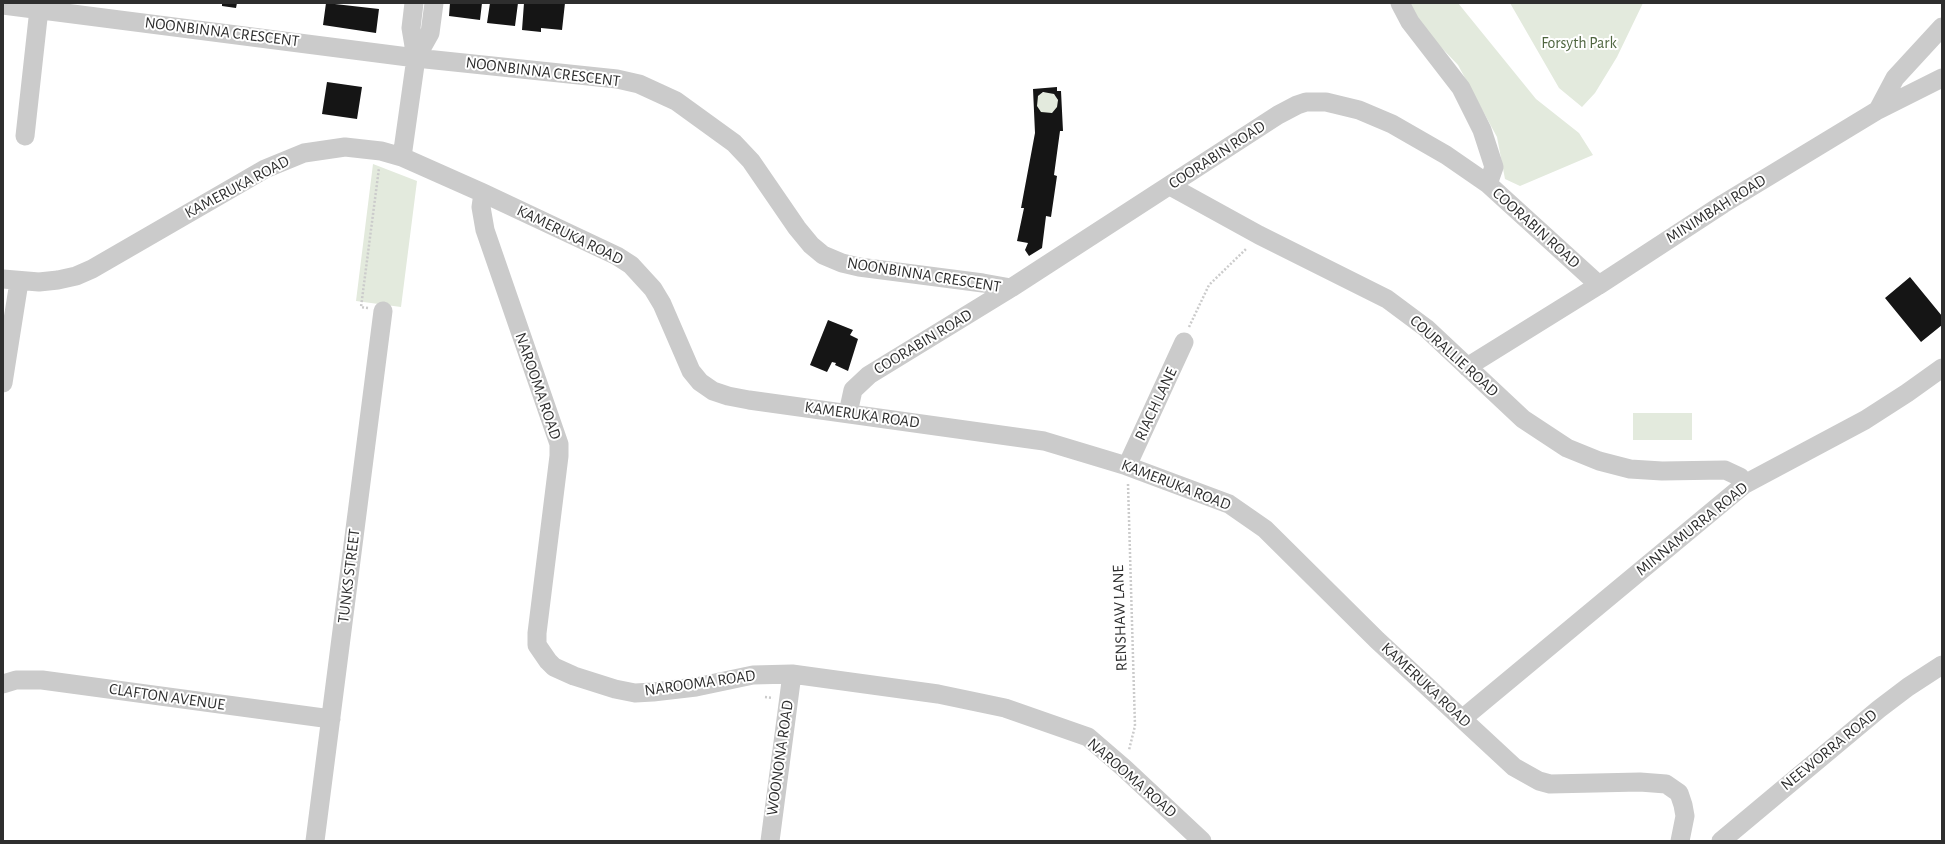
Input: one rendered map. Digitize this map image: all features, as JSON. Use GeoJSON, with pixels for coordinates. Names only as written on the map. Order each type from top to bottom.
{"type":"FeatureCollection","features":[{"type":"Feature","properties":{"kind":"street"},"geometry":{"type":"LineString","coordinates":[[402,158],[416,58],[411,28],[414,3]]}},
{"type":"Feature","properties":{"kind":"street"},"geometry":{"type":"LineString","coordinates":[[416,58],[430,33],[434,3]]}},
{"type":"Feature","properties":{"kind":"street"},"geometry":{"type":"LineString","coordinates":[[1400,3],[1410,22],[1461,88],[1482,130],[1494,167],[1488,184]]}},
{"type":"Feature","properties":{"kind":"street","name":"NOONBINNA CRESCENT"},"geometry":{"type":"LineString","coordinates":[[3,5],[416,58],[616,79],[645,86],[676,101],[734,143],[751,161],[797,228],[811,245],[823,255],[842,263],[859,267],[1011,288]]}},
{"type":"Feature","properties":{"kind":"street"},"geometry":{"type":"LineString","coordinates":[[25,136],[39,9]]}},
{"type":"Feature","properties":{"kind":"street"},"geometry":{"type":"LineString","coordinates":[[1878,110],[1895,78],[1942,27]]}},
{"type":"Feature","properties":{"kind":"street","name":"MINIMBAH ROAD"},"geometry":{"type":"LineString","coordinates":[[1467,367],[1599,285],[1723,204],[1878,110],[1942,78]]}},
{"type":"Feature","properties":{"kind":"street","name":"COORABIN ROAD"},"geometry":{"type":"LineString","coordinates":[[848,413],[853,390],[862,380],[1011,288],[1287,110],[1297,105],[1317,101],[1349,106],[1392,124],[1446,155],[1488,184],[1599,285]]}},
{"type":"Feature","properties":{"kind":"street","name":"KAMERUKA ROAD"},"geometry":{"type":"LineString","coordinates":[[11,281],[58,280],[76,276],[92,269],[265,169],[304,153],[345,147],[381,151],[402,158],[483,193],[617,256],[631,265],[653,289],[659,299],[691,371],[700,382],[713,391],[728,396],[749,400],[1044,441],[1128,466],[1209,495],[1229,504],[1246,514],[1274,538],[1331,595],[1514,767],[1539,782],[1564,785],[1657,782],[1673,787],[1679,794],[1685,816],[1680,841]]}},
{"type":"Feature","properties":{"kind":"street","name":"COURALLIE ROAD"},"geometry":{"type":"LineString","coordinates":[[1170,186],[1259,235],[1387,299],[1426,328],[1523,419],[1567,448],[1599,461],[1630,469],[1662,471],[1725,470],[1740,477],[1745,484]]}},
{"type":"Feature","properties":{"kind":"street","name":"NAROOMA ROAD"},"geometry":{"type":"LineString","coordinates":[[483,193],[481,208],[485,230],[559,444],[559,456],[537,632],[537,645],[543,656],[554,667],[574,676],[615,689],[635,693],[688,688],[753,675],[792,674],[938,694],[1005,708],[1088,737],[1124,768],[1202,841]]}},
{"type":"Feature","properties":{"kind":"street"},"geometry":{"type":"LineString","coordinates":[[3,383],[11,281]]}},
{"type":"Feature","properties":{"kind":"street","name":"TUNKS STREET"},"geometry":{"type":"LineString","coordinates":[[315,841],[383,311]]}},
{"type":"Feature","properties":{"kind":"street","name":"RIACH LANE"},"geometry":{"type":"LineString","coordinates":[[1128,466],[1184,342]]}},
{"type":"Feature","properties":{"kind":"street","name":"MINNAMURRA ROAD"},"geometry":{"type":"LineString","coordinates":[[1462,719],[1745,484],[1865,420],[1907,394],[1942,368]]}},
{"type":"Feature","properties":{"kind":"street","name":"NEEWORRA ROAD"},"geometry":{"type":"LineString","coordinates":[[1721,841],[1879,709],[1908,687],[1942,665]]}},
{"type":"Feature","properties":{"kind":"street","name":"WOONONA ROAD"},"geometry":{"type":"LineString","coordinates":[[770,841],[792,674]]}},
{"type":"Feature","properties":{"kind":"street","name":"CLAFTON AVENUE"},"geometry":{"type":"LineString","coordinates":[[3,684],[16,680],[42,680],[331,719]]}},
{"type":"Feature","properties":{"kind":"path"},"geometry":{"type":"LineString","coordinates":[[379,164],[361,307],[383,311]]}},
{"type":"Feature","properties":{"kind":"path"},"geometry":{"type":"LineString","coordinates":[[1184,342],[1209,285],[1259,235]]}},
{"type":"Feature","properties":{"kind":"path","name":"RENSHAW LANE"},"geometry":{"type":"LineString","coordinates":[[1124,768],[1135,726],[1128,466]]}},
{"type":"Feature","properties":{"kind":"green space"},"geometry":{"type":"Polygon","coordinates":[[[1412,3],[1458,3],[1536,99],[1579,133],[1593,155],[1520,186],[1505,179],[1497,137],[1458,65],[1419,24],[1409,7],[1412,3]]]}},
{"type":"Feature","properties":{"kind":"green space","name":"Forsyth Park"},"geometry":{"type":"Polygon","coordinates":[[[1510,3],[1643,3],[1617,57],[1595,93],[1582,107],[1559,88],[1510,3]]]}},
{"type":"Feature","properties":{"kind":"green space"},"geometry":{"type":"Polygon","coordinates":[[[1047,92],[1055,95],[1058,103],[1055,111],[1047,114],[1039,111],[1036,103],[1039,95],[1047,92]]]}},
{"type":"Feature","properties":{"kind":"green space"},"geometry":{"type":"Polygon","coordinates":[[[373,164],[417,181],[401,307],[356,301],[373,164]]]}},
{"type":"Feature","properties":{"kind":"green space"},"geometry":{"type":"Polygon","coordinates":[[[1633,413],[1692,413],[1692,440],[1633,440],[1633,413]]]}},
{"type":"Feature","properties":{"kind":"building"},"geometry":{"type":"Polygon","coordinates":[[[222,3],[237,3],[236,8],[222,6],[222,3]]]}},
{"type":"Feature","properties":{"kind":"building"},"geometry":{"type":"Polygon","coordinates":[[[326,3],[379,9],[376,33],[323,25],[326,3]]]}},
{"type":"Feature","properties":{"kind":"building"},"geometry":{"type":"Polygon","coordinates":[[[450,3],[482,3],[480,20],[449,16],[450,3]]]}},
{"type":"Feature","properties":{"kind":"building"},"geometry":{"type":"Polygon","coordinates":[[[490,3],[518,3],[515,26],[487,23],[490,3]]]}},
{"type":"Feature","properties":{"kind":"building"},"geometry":{"type":"Polygon","coordinates":[[[524,3],[565,3],[562,30],[541,28],[541,32],[522,30],[524,3]]]}},
{"type":"Feature","properties":{"kind":"building"},"geometry":{"type":"Polygon","coordinates":[[[327,82],[362,87],[357,119],[322,114],[327,82]]]}},
{"type":"Feature","properties":{"kind":"building"},"geometry":{"type":"Polygon","coordinates":[[[1057,87],[1057,91],[1061,91],[1063,131],[1060,131],[1054,175],[1057,176],[1051,217],[1046,216],[1042,248],[1029,256],[1025,250],[1028,243],[1017,241],[1024,208],[1021,208],[1035,133],[1033,89],[1057,87]],[[1043,92],[1038,96],[1037,106],[1041,112],[1052,113],[1057,107],[1058,100],[1054,94],[1043,92]]]}},
{"type":"Feature","properties":{"kind":"building"},"geometry":{"type":"Polygon","coordinates":[[[1910,277],[1942,316],[1942,325],[1921,342],[1885,298],[1910,277]]]}},
{"type":"Feature","properties":{"kind":"building"},"geometry":{"type":"Polygon","coordinates":[[[828,320],[853,330],[850,335],[858,339],[848,371],[832,362],[827,372],[810,365],[828,320]]]}}]}
